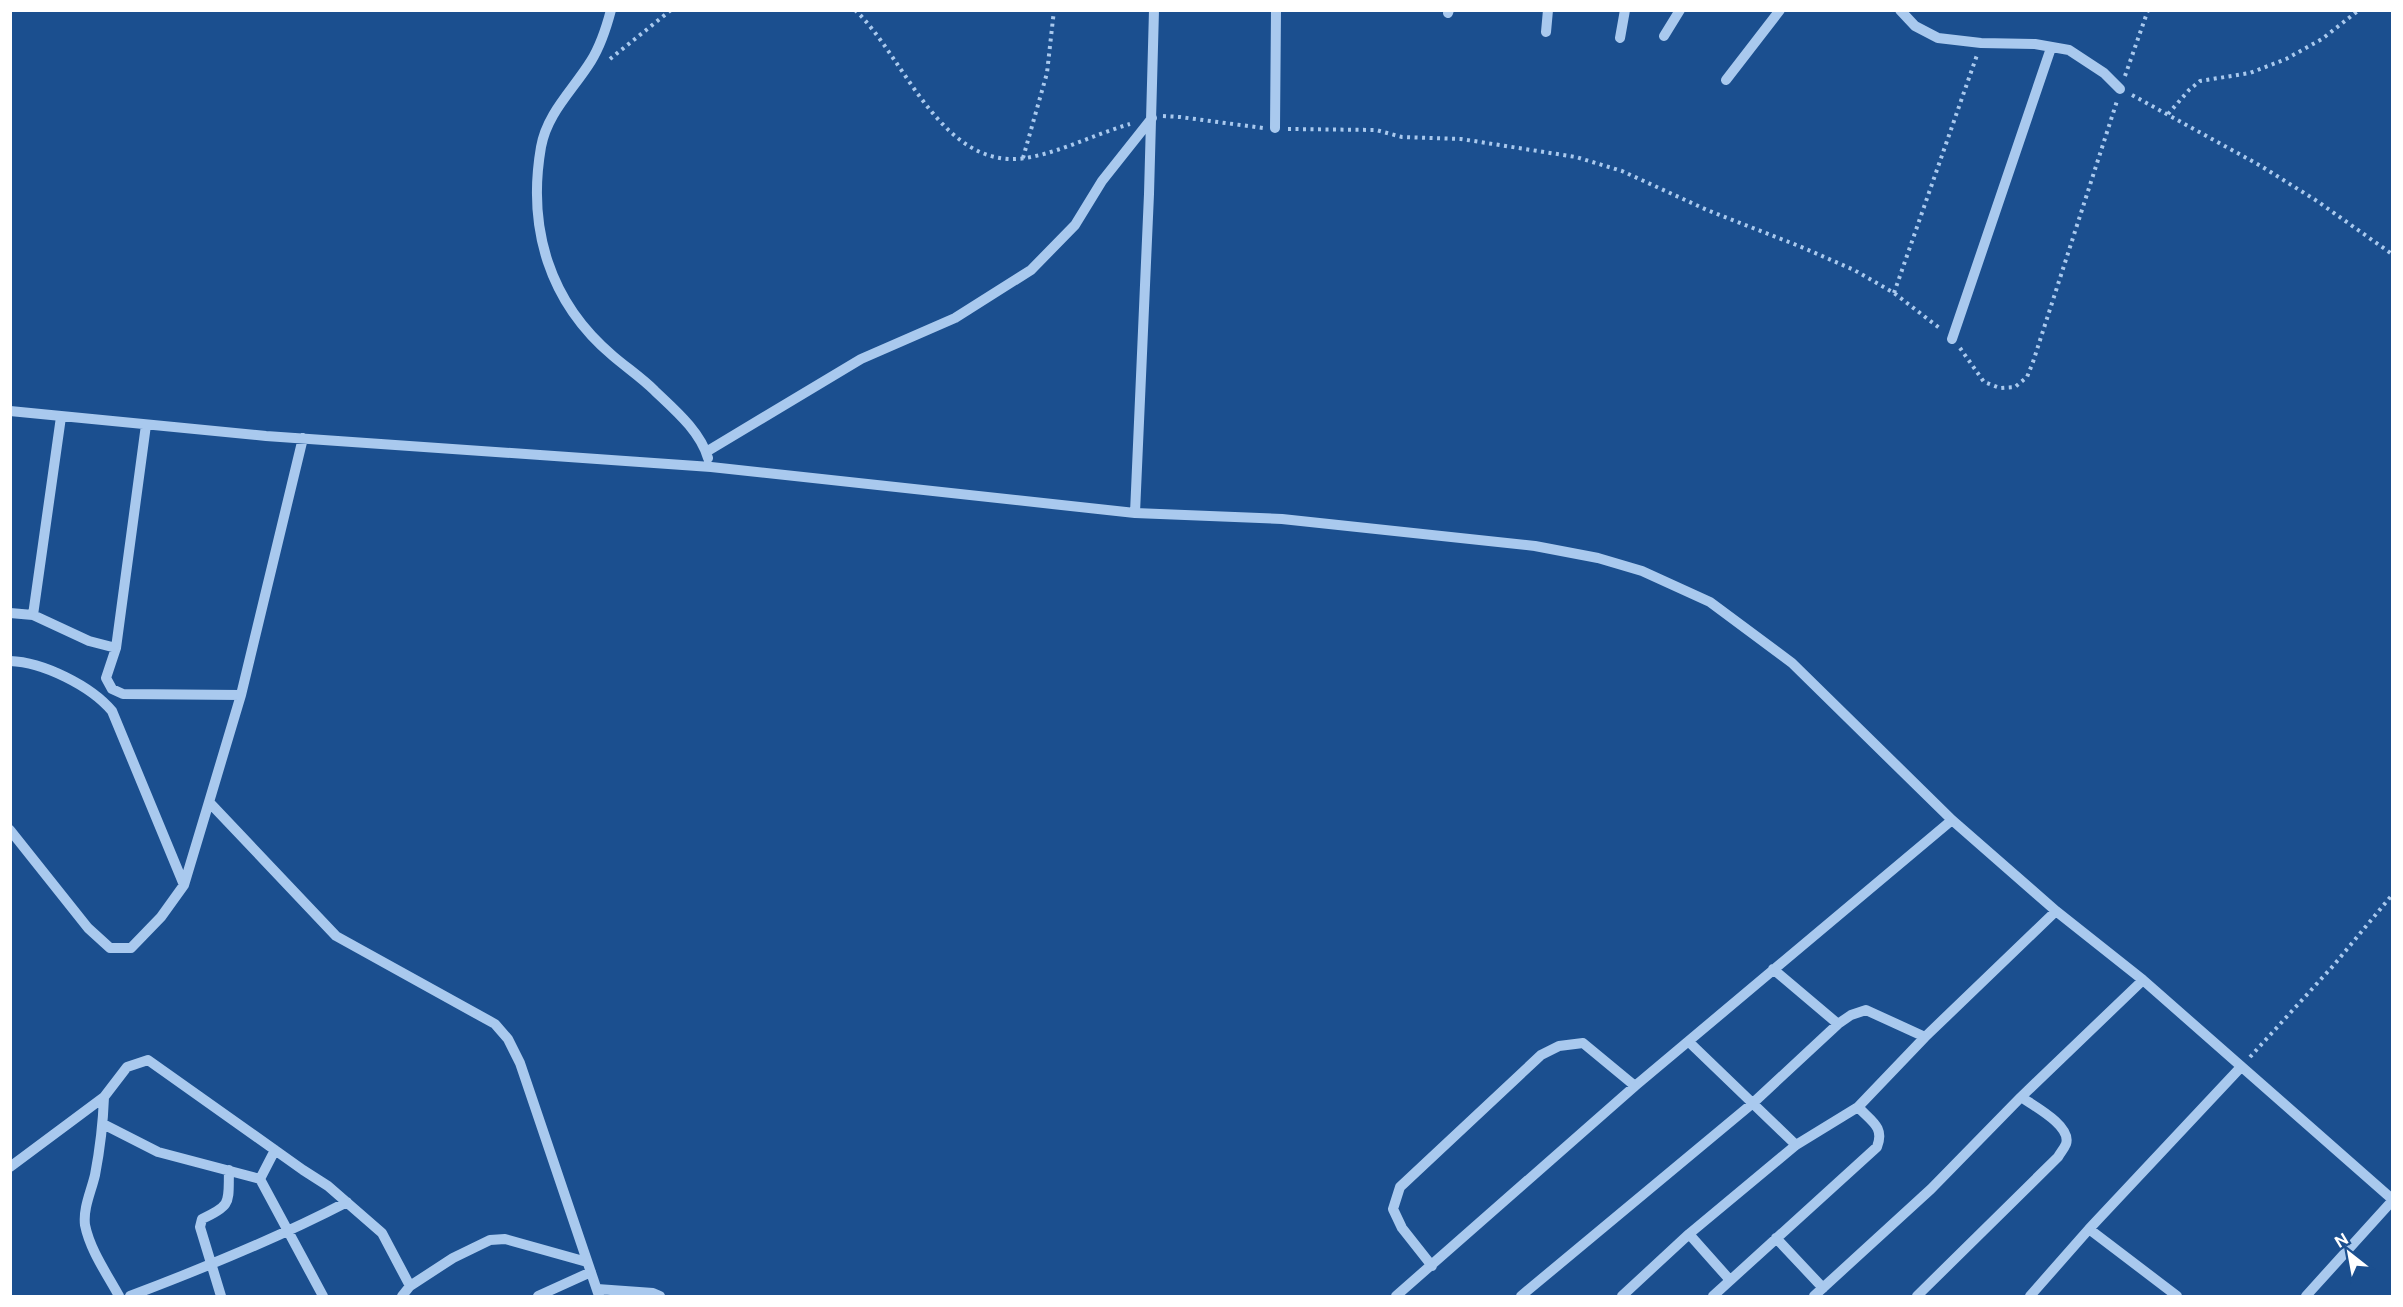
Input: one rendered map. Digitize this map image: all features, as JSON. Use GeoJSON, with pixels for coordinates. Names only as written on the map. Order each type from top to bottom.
{"type":"FeatureCollection","features":[{"type":"Feature","properties":{"kind":"street"},"geometry":{"type":"LineString","coordinates":[[611,10],[601,43],[547,126],[536,180],[540,233],[546,260],[558,290],[577,318],[613,356],[636,373],[682,416],[706,452],[711,467]]}},
{"type":"Feature","properties":{"kind":"street"},"geometry":{"type":"LineString","coordinates":[[1135,513],[1152,118],[1154,10]]}},
{"type":"Feature","properties":{"kind":"street"},"geometry":{"type":"LineString","coordinates":[[1275,128],[1276,10]]}},
{"type":"Feature","properties":{"kind":"street"},"geometry":{"type":"LineString","coordinates":[[1546,32],[1548,10]]}},
{"type":"Feature","properties":{"kind":"street"},"geometry":{"type":"LineString","coordinates":[[1620,38],[1625,10]]}},
{"type":"Feature","properties":{"kind":"street"},"geometry":{"type":"LineString","coordinates":[[1664,36],[1680,10]]}},
{"type":"Feature","properties":{"kind":"street"},"geometry":{"type":"LineString","coordinates":[[1726,80],[1780,10]]}},
{"type":"Feature","properties":{"kind":"street"},"geometry":{"type":"LineString","coordinates":[[1900,10],[1915,26],[1938,38],[1981,43],[2011,42],[2069,50],[2104,73],[2121,89]]}},
{"type":"Feature","properties":{"kind":"street"},"geometry":{"type":"LineString","coordinates":[[1952,339],[2051,48]]}},
{"type":"Feature","properties":{"kind":"street"},"geometry":{"type":"LineString","coordinates":[[706,452],[861,359],[956,318],[1031,270],[1076,225],[1102,181],[1152,118]]}},
{"type":"Feature","properties":{"kind":"street"},"geometry":{"type":"LineString","coordinates":[[10,411],[303,438],[711,467],[1135,513],[1282,519],[1535,546],[1598,558],[1642,571],[1710,602],[1792,663],[1952,820],[2056,911],[2143,980],[2392,1200],[2306,1296]]}},
{"type":"Feature","properties":{"kind":"street"},"geometry":{"type":"LineString","coordinates":[[33,615],[61,417]]}},
{"type":"Feature","properties":{"kind":"street"},"geometry":{"type":"LineString","coordinates":[[146,425],[116,648],[106,678],[112,689],[123,694],[241,695]]}},
{"type":"Feature","properties":{"kind":"street"},"geometry":{"type":"LineString","coordinates":[[10,830],[88,928],[110,948],[131,948],[161,917],[184,885],[241,695],[303,438]]}},
{"type":"Feature","properties":{"kind":"street"},"geometry":{"type":"LineString","coordinates":[[10,613],[33,615],[89,641],[116,648]]}},
{"type":"Feature","properties":{"kind":"street"},"geometry":{"type":"LineString","coordinates":[[10,661],[23,661],[56,672],[104,701],[112,711],[184,885]]}},
{"type":"Feature","properties":{"kind":"street"},"geometry":{"type":"LineString","coordinates":[[104,701],[112,689]]}},
{"type":"Feature","properties":{"kind":"street"},"geometry":{"type":"LineString","coordinates":[[209,802],[336,936],[495,1024],[508,1039],[520,1063],[598,1293],[653,1293],[660,1296]]}},
{"type":"Feature","properties":{"kind":"street"},"geometry":{"type":"LineString","coordinates":[[1396,1296],[1635,1086],[1952,820]]}},
{"type":"Feature","properties":{"kind":"street"},"geometry":{"type":"LineString","coordinates":[[1622,1296],[1689,1234],[1796,1145],[1858,1107],[1925,1037],[2056,911]]}},
{"type":"Feature","properties":{"kind":"street"},"geometry":{"type":"LineString","coordinates":[[1773,969],[1838,1024]]}},
{"type":"Feature","properties":{"kind":"street"},"geometry":{"type":"LineString","coordinates":[[1814,1296],[1930,1189],[2021,1097],[2143,980]]}},
{"type":"Feature","properties":{"kind":"street"},"geometry":{"type":"LineString","coordinates":[[1521,1296],[1753,1103],[1838,1024],[1851,1015],[1866,1010],[1925,1037]]}},
{"type":"Feature","properties":{"kind":"street"},"geometry":{"type":"LineString","coordinates":[[1689,1042],[1796,1145]]}},
{"type":"Feature","properties":{"kind":"street"},"geometry":{"type":"LineString","coordinates":[[1432,1266],[1402,1228],[1393,1209],[1400,1187],[1542,1054],[1559,1046],[1583,1043],[1635,1086]]}},
{"type":"Feature","properties":{"kind":"street"},"geometry":{"type":"LineString","coordinates":[[10,1167],[104,1097],[127,1066],[147,1060],[328,1186],[347,1202],[382,1233],[410,1286]]}},
{"type":"Feature","properties":{"kind":"street"},"geometry":{"type":"LineString","coordinates":[[2030,1296],[2089,1229],[2241,1067]]}},
{"type":"Feature","properties":{"kind":"street"},"geometry":{"type":"LineString","coordinates":[[104,1097],[104,1124],[86,1208],[85,1225],[93,1249],[119,1296]]}},
{"type":"Feature","properties":{"kind":"street"},"geometry":{"type":"LineString","coordinates":[[1917,1296],[2058,1157],[2066,1145],[2067,1137],[2063,1127],[2021,1097]]}},
{"type":"Feature","properties":{"kind":"street"},"geometry":{"type":"LineString","coordinates":[[1713,1296],[1729,1279],[1877,1147],[1881,1137],[1880,1129],[1858,1107]]}},
{"type":"Feature","properties":{"kind":"street"},"geometry":{"type":"LineString","coordinates":[[104,1124],[158,1152],[260,1179],[323,1296]]}},
{"type":"Feature","properties":{"kind":"street"},"geometry":{"type":"LineString","coordinates":[[260,1179],[275,1150]]}},
{"type":"Feature","properties":{"kind":"street"},"geometry":{"type":"LineString","coordinates":[[221,1296],[200,1227],[202,1219],[222,1210],[228,1200],[229,1170]]}},
{"type":"Feature","properties":{"kind":"street"},"geometry":{"type":"LineString","coordinates":[[130,1296],[290,1232],[347,1202]]}},
{"type":"Feature","properties":{"kind":"street"},"geometry":{"type":"LineString","coordinates":[[2089,1229],[2177,1296]]}},
{"type":"Feature","properties":{"kind":"street"},"geometry":{"type":"LineString","coordinates":[[1689,1234],[1729,1279]]}},
{"type":"Feature","properties":{"kind":"street"},"geometry":{"type":"LineString","coordinates":[[402,1296],[410,1286],[453,1257],[490,1240],[505,1239],[589,1267]]}},
{"type":"Feature","properties":{"kind":"street"},"geometry":{"type":"LineString","coordinates":[[1776,1239],[1823,1288]]}},
{"type":"Feature","properties":{"kind":"street"},"geometry":{"type":"LineString","coordinates":[[538,1296],[589,1267]]}},
{"type":"Feature","properties":{"kind":"path"},"geometry":{"type":"LineString","coordinates":[[607,61],[671,10]]}},
{"type":"Feature","properties":{"kind":"path"},"geometry":{"type":"LineString","coordinates":[[855,10],[871,27],[918,94],[954,134],[985,155],[1002,159],[1040,155],[1152,118],[1180,117],[1248,127],[1376,130],[1402,137],[1461,139],[1576,157],[1622,171],[1707,210],[1800,246],[1854,270],[1894,293],[1952,339],[1984,382],[2000,388],[2015,387],[2026,377],[2034,362],[2148,10]]}},
{"type":"Feature","properties":{"kind":"path"},"geometry":{"type":"LineString","coordinates":[[1023,158],[1047,73],[1054,10]]}},
{"type":"Feature","properties":{"kind":"path"},"geometry":{"type":"LineString","coordinates":[[2168,114],[2200,81],[2250,73],[2286,59],[2322,39],[2359,10]]}},
{"type":"Feature","properties":{"kind":"path"},"geometry":{"type":"LineString","coordinates":[[1894,293],[1981,43]]}},
{"type":"Feature","properties":{"kind":"path"},"geometry":{"type":"LineString","coordinates":[[2121,89],[2289,184],[2392,254]]}},
{"type":"Feature","properties":{"kind":"path"},"geometry":{"type":"LineString","coordinates":[[2241,1067],[2333,966],[2392,895]]}}]}
